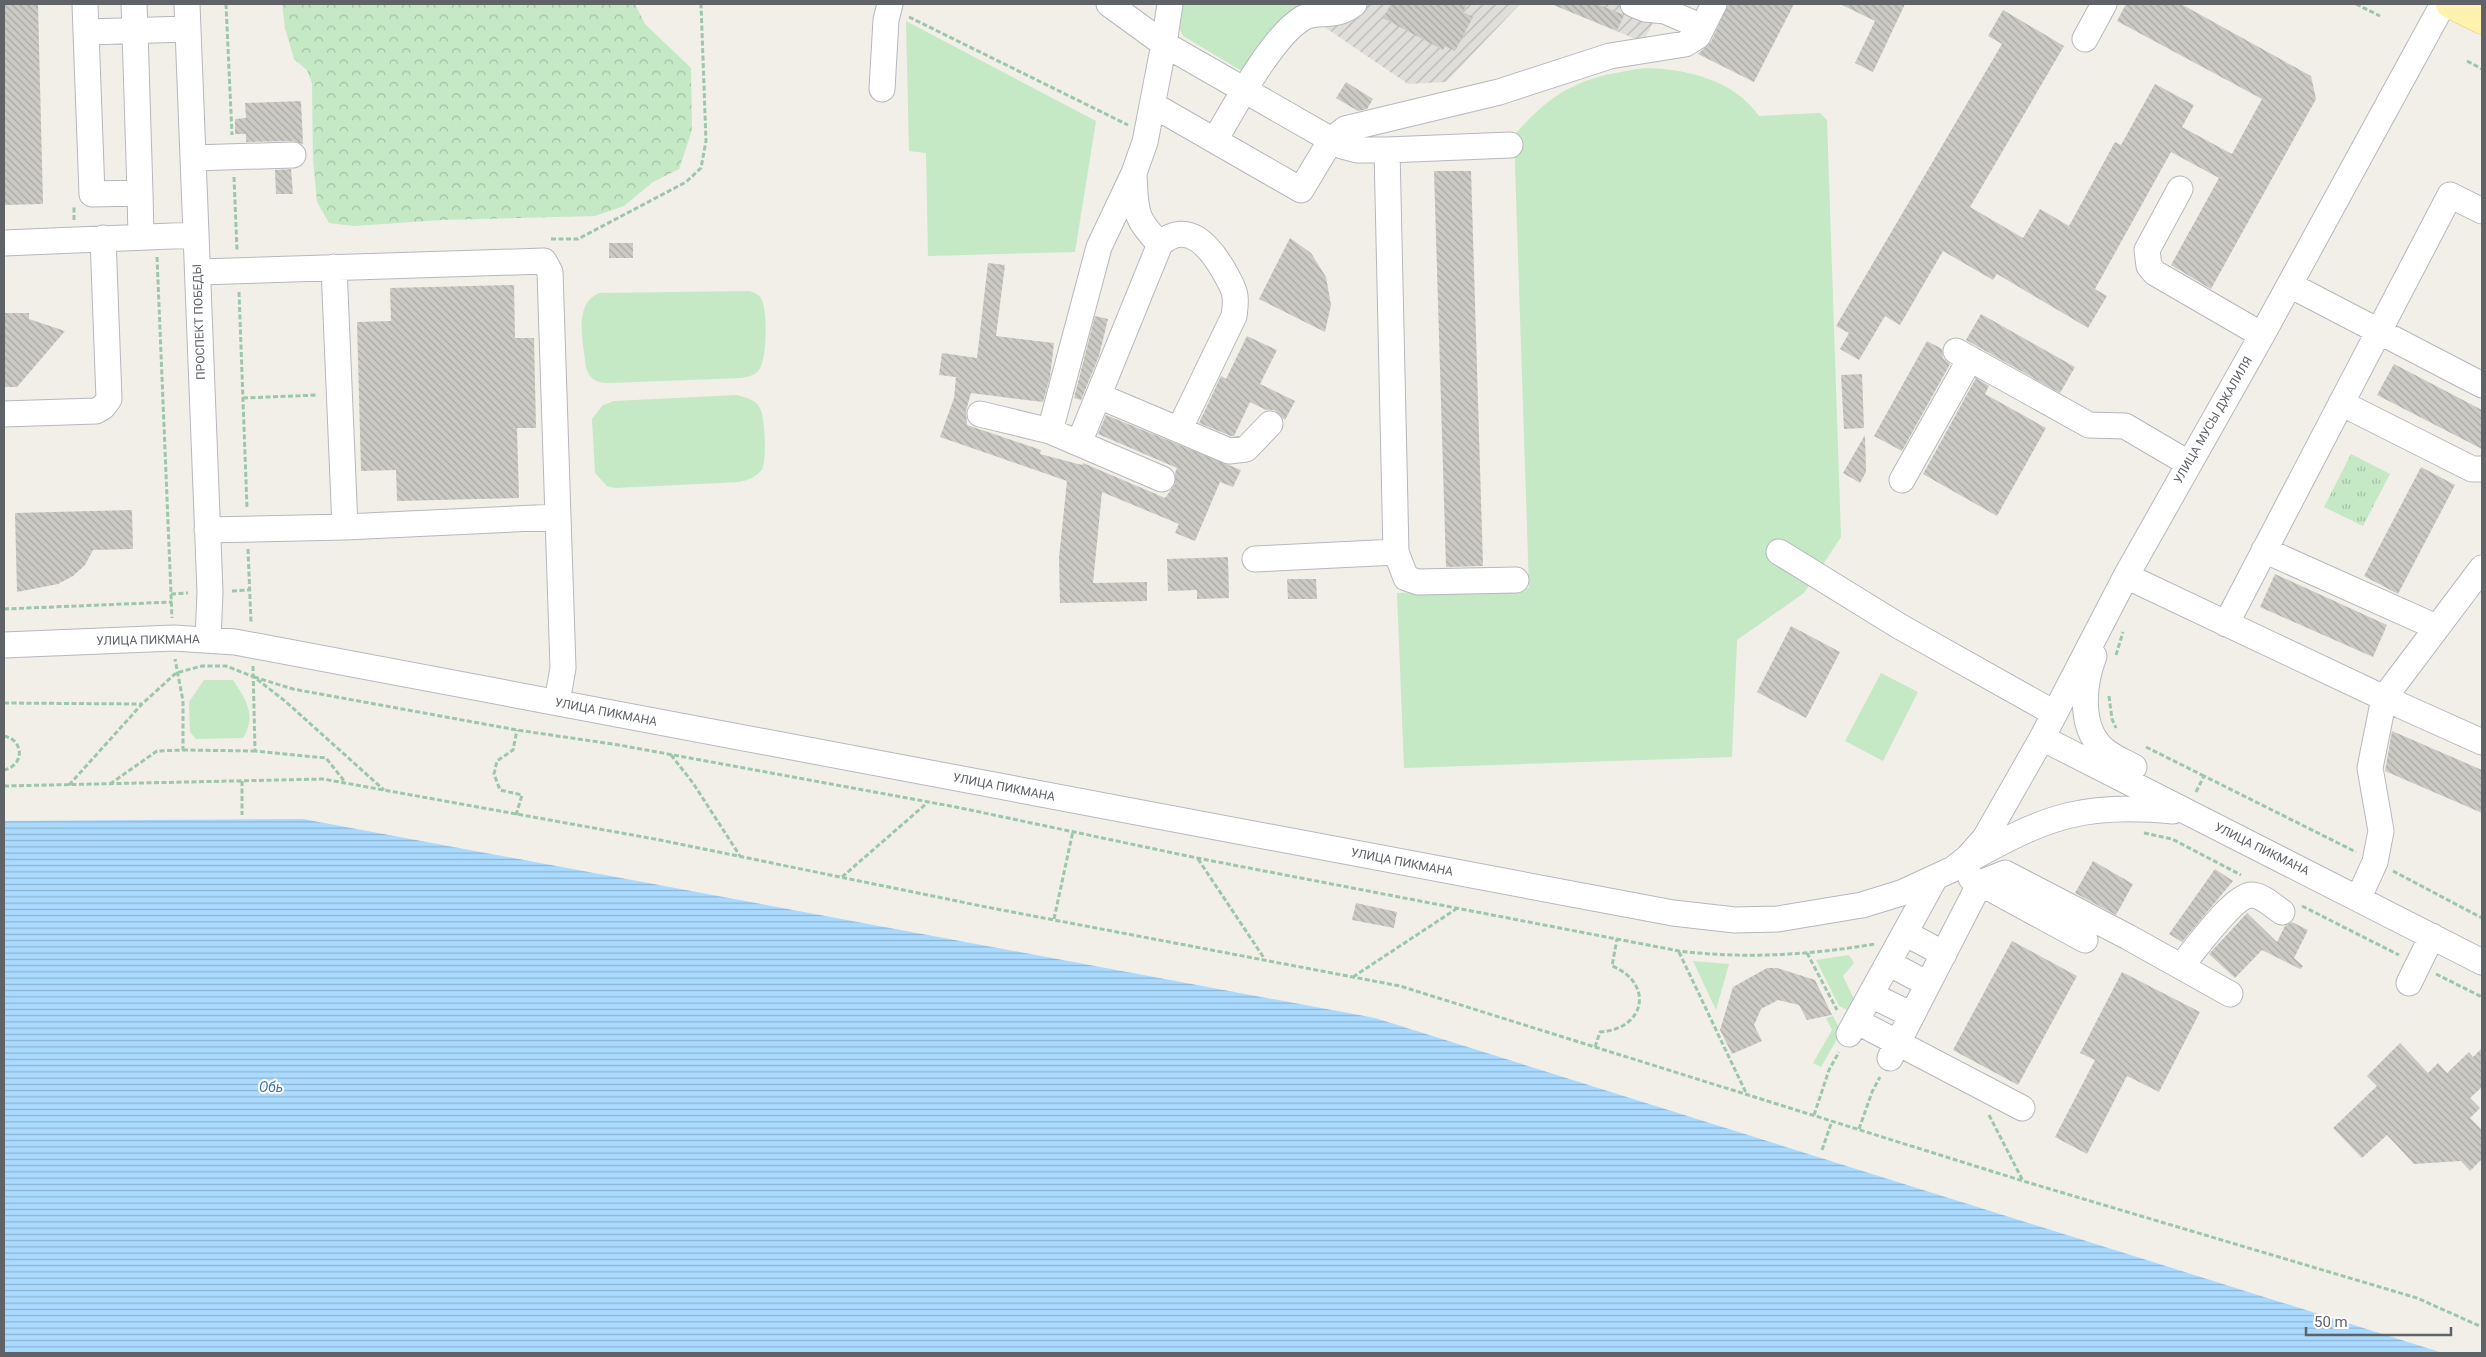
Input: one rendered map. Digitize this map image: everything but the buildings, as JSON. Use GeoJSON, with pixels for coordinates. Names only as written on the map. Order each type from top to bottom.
{"type":"FeatureCollection","features":[{"type":"Feature","properties":{"kind":"main road"},"geometry":{"type":"LineString","coordinates":[[2450,4],[2482,20]]}},
{"type":"Feature","properties":{"kind":"street"},"geometry":{"type":"LineString","coordinates":[[85,4],[92,194],[140,193]]}},
{"type":"Feature","properties":{"kind":"street"},"geometry":{"type":"LineString","coordinates":[[134,4],[140,193],[148,237]]}},
{"type":"Feature","properties":{"kind":"street","name":"ПРОСПЕКТ ПОБЕДЫ"},"geometry":{"type":"LineString","coordinates":[[187,4],[210,592],[208,639]]}},
{"type":"Feature","properties":{"kind":"street"},"geometry":{"type":"LineString","coordinates":[[1109,4],[1164,44],[1330,140],[1351,149],[1387,150],[1510,145]]}},
{"type":"Feature","properties":{"kind":"street"},"geometry":{"type":"LineString","coordinates":[[1050,431],[1099,247],[1134,173],[1147,135],[1170,4]]}},
{"type":"Feature","properties":{"kind":"street"},"geometry":{"type":"LineString","coordinates":[[1215,140],[1244,90],[1267,57],[1294,24],[1310,15],[1335,14],[1354,4]]}},
{"type":"Feature","properties":{"kind":"street"},"geometry":{"type":"LineString","coordinates":[[1633,4],[1645,9],[1665,11],[1702,27]]}},
{"type":"Feature","properties":{"kind":"street"},"geometry":{"type":"LineString","coordinates":[[1153,105],[1301,190],[1330,140],[1340,132],[1356,126],[1499,92],[1610,56],[1685,44],[1698,36],[1714,4]]}},
{"type":"Feature","properties":{"kind":"street"},"geometry":{"type":"LineString","coordinates":[[2085,39],[2104,4]]}},
{"type":"Feature","properties":{"kind":"street","name":"УЛИЦА МУСЫ ДЖАЛИЛЯ"},"geometry":{"type":"LineString","coordinates":[[1985,838],[2042,738],[2126,576],[2188,463],[2290,285],[2443,4]]}},
{"type":"Feature","properties":{"kind":"street"},"geometry":{"type":"LineString","coordinates":[[882,89],[886,20],[889,5]]}},
{"type":"Feature","properties":{"kind":"street"},"geometry":{"type":"LineString","coordinates":[[86,32],[188,29]]}},
{"type":"Feature","properties":{"kind":"street"},"geometry":{"type":"LineString","coordinates":[[1387,150],[1396,552],[1406,578],[1418,582],[1516,580]]}},
{"type":"Feature","properties":{"kind":"street"},"geometry":{"type":"LineString","coordinates":[[193,158],[293,155]]}},
{"type":"Feature","properties":{"kind":"street"},"geometry":{"type":"LineString","coordinates":[[1134,173],[1136,209],[1139,220],[1160,244]]}},
{"type":"Feature","properties":{"kind":"street"},"geometry":{"type":"LineString","coordinates":[[2180,188],[2147,250],[2149,266],[2155,272],[2262,335]]}},
{"type":"Feature","properties":{"kind":"street"},"geometry":{"type":"LineString","coordinates":[[2226,624],[2450,195],[2482,211]]}},
{"type":"Feature","properties":{"kind":"street"},"geometry":{"type":"LineString","coordinates":[[1079,443],[1160,244],[1167,238],[1177,234],[1198,239],[1215,255],[1235,295],[1234,316],[1179,430]]}},
{"type":"Feature","properties":{"kind":"street"},"geometry":{"type":"LineString","coordinates":[[4,243],[196,235]]}},
{"type":"Feature","properties":{"kind":"street"},"geometry":{"type":"LineString","coordinates":[[4,414],[96,411],[103,407],[108,400],[103,238]]}},
{"type":"Feature","properties":{"kind":"street"},"geometry":{"type":"LineString","coordinates":[[198,272],[544,261],[550,272],[563,668],[557,702]]}},
{"type":"Feature","properties":{"kind":"street"},"geometry":{"type":"LineString","coordinates":[[334,267],[345,527]]}},
{"type":"Feature","properties":{"kind":"street"},"geometry":{"type":"LineString","coordinates":[[2290,285],[2482,385]]}},
{"type":"Feature","properties":{"kind":"street"},"geometry":{"type":"LineString","coordinates":[[1902,480],[1963,355],[2089,425],[2125,426],[2188,463]]}},
{"type":"Feature","properties":{"kind":"street"},"geometry":{"type":"LineString","coordinates":[[2341,403],[2472,469],[2482,468]]}},
{"type":"Feature","properties":{"kind":"street"},"geometry":{"type":"LineString","coordinates":[[1057,404],[1095,407],[1179,430],[1229,451],[1246,449],[1270,424]]}},
{"type":"Feature","properties":{"kind":"street"},"geometry":{"type":"LineString","coordinates":[[980,414],[1050,431],[1162,479]]}},
{"type":"Feature","properties":{"kind":"street"},"geometry":{"type":"LineString","coordinates":[[207,530],[345,527],[558,517]]}},
{"type":"Feature","properties":{"kind":"street"},"geometry":{"type":"LineString","coordinates":[[2264,550],[2436,627]]}},
{"type":"Feature","properties":{"kind":"street"},"geometry":{"type":"LineString","coordinates":[[1255,558],[1396,552]]}},
{"type":"Feature","properties":{"kind":"street"},"geometry":{"type":"LineString","coordinates":[[1779,552],[1899,626],[2054,713]]}},
{"type":"Feature","properties":{"kind":"street"},"geometry":{"type":"LineString","coordinates":[[2359,897],[2375,862],[2381,831],[2370,768],[2384,698],[2482,568]]}},
{"type":"Feature","properties":{"kind":"street"},"geometry":{"type":"LineString","coordinates":[[2126,576],[2384,698],[2482,740]]}},
{"type":"Feature","properties":{"kind":"street"},"geometry":{"type":"LineString","coordinates":[[2106,614],[2087,678],[2085,705],[2090,730],[2106,752],[2164,784],[2186,812]]}},
{"type":"Feature","properties":{"kind":"street","name":"УЛИЦА ПИКМАНА"},"geometry":{"type":"LineString","coordinates":[[4,645],[174,638],[208,639],[253,645],[1672,913],[1735,920],[1778,919],[1819,914],[1901,894],[1944,873],[1967,858],[1985,838]]}},
{"type":"Feature","properties":{"kind":"street","name":"УЛИЦА ПИКМАНА"},"geometry":{"type":"LineString","coordinates":[[2042,738],[2186,812],[2359,897],[2482,962]]}},
{"type":"Feature","properties":{"kind":"street"},"geometry":{"type":"LineString","coordinates":[[2022,1108],[1893,1051],[1847,1022],[1871,994],[1903,936],[1944,873],[2022,831],[2068,814],[2124,808],[2186,812]]}},
{"type":"Feature","properties":{"kind":"street"},"geometry":{"type":"LineString","coordinates":[[1944,873],[1980,883],[2085,940]]}},
{"type":"Feature","properties":{"kind":"street"},"geometry":{"type":"LineString","coordinates":[[1893,1051],[1980,883],[2005,873],[2230,994]]}},
{"type":"Feature","properties":{"kind":"street"},"geometry":{"type":"LineString","coordinates":[[2181,966],[2233,905],[2244,897],[2260,897],[2289,908]]}},
{"type":"Feature","properties":{"kind":"street"},"geometry":{"type":"LineString","coordinates":[[1903,936],[1944,954]]}},
{"type":"Feature","properties":{"kind":"street"},"geometry":{"type":"LineString","coordinates":[[2414,974],[2432,936]]}},
{"type":"Feature","properties":{"kind":"street"},"geometry":{"type":"LineString","coordinates":[[1888,963],[1928,984]]}},
{"type":"Feature","properties":{"kind":"street"},"geometry":{"type":"LineString","coordinates":[[1871,994],[1912,1016]]}},
{"type":"Feature","properties":{"kind":"path"},"geometry":{"type":"LineString","coordinates":[[226,4],[253,645],[255,751]]}},
{"type":"Feature","properties":{"kind":"path"},"geometry":{"type":"LineString","coordinates":[[549,240],[578,239],[686,182],[701,168],[706,142],[701,4]]}},
{"type":"Feature","properties":{"kind":"path"},"geometry":{"type":"LineString","coordinates":[[2356,4],[2380,16]]}},
{"type":"Feature","properties":{"kind":"path"},"geometry":{"type":"LineString","coordinates":[[889,5],[1147,135]]}},
{"type":"Feature","properties":{"kind":"path"},"geometry":{"type":"LineString","coordinates":[[2467,61],[2482,69]]}},
{"type":"Feature","properties":{"kind":"path"},"geometry":{"type":"LineString","coordinates":[[66,220],[75,220],[74,200]]}},
{"type":"Feature","properties":{"kind":"path"},"geometry":{"type":"LineString","coordinates":[[148,237],[176,674],[182,701],[183,750]]}},
{"type":"Feature","properties":{"kind":"path"},"geometry":{"type":"LineString","coordinates":[[243,398],[340,394]]}},
{"type":"Feature","properties":{"kind":"path"},"geometry":{"type":"LineString","coordinates":[[4,609],[172,602]]}},
{"type":"Feature","properties":{"kind":"path"},"geometry":{"type":"LineString","coordinates":[[2116,656],[2124,631]]}},
{"type":"Feature","properties":{"kind":"path"},"geometry":{"type":"LineString","coordinates":[[69,785],[142,704],[176,674],[202,666],[226,666],[293,689],[928,802],[1197,858],[1679,951],[1720,956],[1807,953],[1903,936]]}},
{"type":"Feature","properties":{"kind":"path"},"geometry":{"type":"LineString","coordinates":[[254,677],[285,701],[384,790]]}},
{"type":"Feature","properties":{"kind":"path"},"geometry":{"type":"LineString","coordinates":[[2109,694],[2112,719],[2118,733]]}},
{"type":"Feature","properties":{"kind":"path"},"geometry":{"type":"LineString","coordinates":[[4,703],[142,704]]}},
{"type":"Feature","properties":{"kind":"path"},"geometry":{"type":"LineString","coordinates":[[516,815],[522,795],[500,790],[494,774],[497,761],[513,750],[517,730]]}},
{"type":"Feature","properties":{"kind":"path"},"geometry":{"type":"LineString","coordinates":[[4,736],[11,738],[15,743],[19,750],[20,760],[15,766],[4,770]]}},
{"type":"Feature","properties":{"kind":"path"},"geometry":{"type":"LineString","coordinates":[[2144,746],[2482,918]]}},
{"type":"Feature","properties":{"kind":"path"},"geometry":{"type":"LineString","coordinates":[[110,784],[157,751],[183,750],[255,751],[326,758],[345,783]]}},
{"type":"Feature","properties":{"kind":"path"},"geometry":{"type":"LineString","coordinates":[[670,755],[693,783],[740,856]]}},
{"type":"Feature","properties":{"kind":"path"},"geometry":{"type":"LineString","coordinates":[[2172,839],[2204,776]]}},
{"type":"Feature","properties":{"kind":"path"},"geometry":{"type":"LineString","coordinates":[[4,786],[323,779],[740,856],[1400,986],[2023,1181],[2417,1298],[2482,1326]]}},
{"type":"Feature","properties":{"kind":"path"},"geometry":{"type":"LineString","coordinates":[[242,781],[242,815]]}},
{"type":"Feature","properties":{"kind":"path"},"geometry":{"type":"LineString","coordinates":[[842,877],[928,802]]}},
{"type":"Feature","properties":{"kind":"path"},"geometry":{"type":"LineString","coordinates":[[1054,919],[1073,831]]}},
{"type":"Feature","properties":{"kind":"path"},"geometry":{"type":"LineString","coordinates":[[2138,831],[2172,839],[2244,877]]}},
{"type":"Feature","properties":{"kind":"path"},"geometry":{"type":"LineString","coordinates":[[1197,858],[1264,958]]}},
{"type":"Feature","properties":{"kind":"path"},"geometry":{"type":"LineString","coordinates":[[1352,978],[1457,908]]}},
{"type":"Feature","properties":{"kind":"path"},"geometry":{"type":"LineString","coordinates":[[2289,908],[2414,974],[2482,997]]}},
{"type":"Feature","properties":{"kind":"path"},"geometry":{"type":"LineString","coordinates":[[1595,1047],[1600,1032],[1619,1029],[1635,1016],[1639,1008],[1639,992],[1636,983],[1629,975],[1612,966],[1617,940]]}},
{"type":"Feature","properties":{"kind":"path"},"geometry":{"type":"LineString","coordinates":[[1679,951],[1747,1095]]}},
{"type":"Feature","properties":{"kind":"path"},"geometry":{"type":"LineString","coordinates":[[1807,953],[1847,1022]]}},
{"type":"Feature","properties":{"kind":"path"},"geometry":{"type":"LineString","coordinates":[[1814,1115],[1829,1070]]}},
{"type":"Feature","properties":{"kind":"path"},"geometry":{"type":"LineString","coordinates":[[1859,1130],[1872,1092]]}},
{"type":"Feature","properties":{"kind":"path"},"geometry":{"type":"LineString","coordinates":[[1822,1150],[1832,1121]]}},
{"type":"Feature","properties":{"kind":"shaded area"},"geometry":{"type":"Polygon","coordinates":[[[1326,4],[1520,4],[1446,82],[1408,84],[1317,22],[1326,4]]]}},
{"type":"Feature","properties":{"kind":"shaded area"},"geometry":{"type":"Polygon","coordinates":[[[1551,4],[1663,4],[1643,42],[1551,4]]]}},
{"type":"Feature","properties":{"kind":"green space"},"geometry":{"type":"Polygon","coordinates":[[[282,4],[635,4],[645,24],[691,68],[692,130],[679,169],[653,182],[624,206],[595,216],[442,220],[354,226],[329,223],[317,202],[313,160],[312,83],[307,70],[294,59],[285,28],[282,4]]]}},
{"type":"Feature","properties":{"kind":"green space"},"geometry":{"type":"Polygon","coordinates":[[[1183,4],[1311,4],[1246,69],[1240,70],[1183,36],[1180,29],[1183,4]]]}},
{"type":"Feature","properties":{"kind":"green space"},"geometry":{"type":"Polygon","coordinates":[[[906,21],[1096,121],[1075,252],[928,256],[926,153],[909,151],[906,21]]]}},
{"type":"Feature","properties":{"kind":"green space"},"geometry":{"type":"Polygon","coordinates":[[[1645,68],[1693,74],[1723,85],[1737,93],[1759,116],[1820,113],[1827,120],[1841,537],[1804,593],[1737,640],[1732,757],[1404,768],[1397,593],[1529,588],[1514,135],[1544,106],[1572,87],[1587,80],[1623,71],[1645,68]]]}},
{"type":"Feature","properties":{"kind":"green space"},"geometry":{"type":"Polygon","coordinates":[[[749,291],[760,296],[763,303],[766,337],[762,364],[753,375],[742,378],[609,383],[594,380],[586,368],[582,337],[582,316],[585,306],[599,293],[749,291]]]}},
{"type":"Feature","properties":{"kind":"green space"},"geometry":{"type":"Polygon","coordinates":[[[737,395],[756,403],[762,413],[765,448],[764,464],[760,472],[752,478],[739,482],[615,488],[607,486],[595,473],[592,419],[603,405],[614,401],[737,395]]]}},
{"type":"Feature","properties":{"kind":"green space"},"geometry":{"type":"Polygon","coordinates":[[[2351,454],[2390,474],[2363,526],[2324,507],[2351,454]]]}},
{"type":"Feature","properties":{"kind":"green space"},"geometry":{"type":"Polygon","coordinates":[[[1881,673],[1918,692],[1883,761],[1845,741],[1881,673]]]}},
{"type":"Feature","properties":{"kind":"green space"},"geometry":{"type":"Polygon","coordinates":[[[204,680],[233,680],[246,701],[248,708],[249,722],[243,738],[196,739],[190,732],[189,702],[204,680]]]}},
{"type":"Feature","properties":{"kind":"green space"},"geometry":{"type":"Polygon","coordinates":[[[1849,955],[1854,963],[1843,976],[1856,1003],[1851,1012],[1839,1006],[1816,960],[1849,955]]]}},
{"type":"Feature","properties":{"kind":"green space"},"geometry":{"type":"Polygon","coordinates":[[[1693,961],[1729,964],[1716,1010],[1693,961]]]}},
{"type":"Feature","properties":{"kind":"green space"},"geometry":{"type":"Polygon","coordinates":[[[1833,1016],[1841,1032],[1821,1067],[1813,1063],[1832,1030],[1826,1018],[1833,1016]]]}},
{"type":"Feature","properties":{"kind":"water","name":"Обь"},"geometry":{"type":"Polygon","coordinates":[[[303,819],[1375,1018],[2443,1353],[4,1353],[4,821],[303,819]]]}}]}
